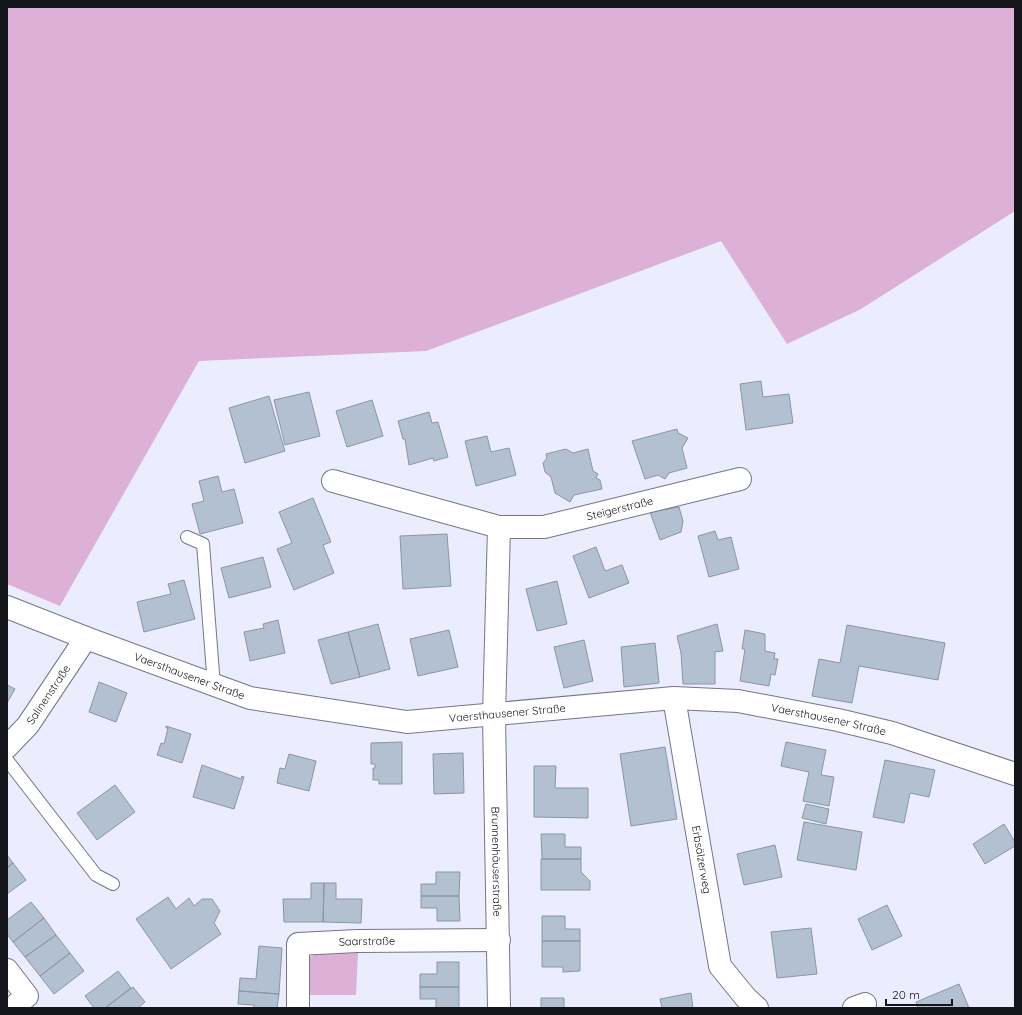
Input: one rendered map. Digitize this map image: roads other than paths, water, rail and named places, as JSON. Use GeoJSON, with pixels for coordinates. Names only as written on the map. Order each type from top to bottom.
{"type":"FeatureCollection","features":[{"type":"Feature","properties":{"kind":"street","name":"Steigerstraße"},"geometry":{"type":"LineString","coordinates":[[333,482],[500,526],[544,527],[740,479]]}},
{"type":"Feature","properties":{"kind":"street"},"geometry":{"type":"LineString","coordinates":[[494,715],[500,526]]}},
{"type":"Feature","properties":{"kind":"street","name":"Vaersthausener Straße"},"geometry":{"type":"LineString","coordinates":[[7,607],[214,686],[250,698],[407,722],[674,698],[738,701],[838,720],[892,733],[1015,774]]}},
{"type":"Feature","properties":{"kind":"street","name":"Salinenstraße"},"geometry":{"type":"LineString","coordinates":[[7,747],[28,725],[86,638]]}},
{"type":"Feature","properties":{"kind":"street","name":"Erbsälzerweg"},"geometry":{"type":"LineString","coordinates":[[674,698],[720,966],[746,998],[757,1008]]}},
{"type":"Feature","properties":{"kind":"street","name":"Brunnenhäuserstraße"},"geometry":{"type":"LineString","coordinates":[[494,715],[499,1008]]}},
{"type":"Feature","properties":{"kind":"street","name":"Saarstraße"},"geometry":{"type":"LineString","coordinates":[[298,1008],[298,944],[499,940]]}},
{"type":"Feature","properties":{"kind":"street"},"geometry":{"type":"LineString","coordinates":[[7,970],[27,996],[12,1008]]}},
{"type":"Feature","properties":{"kind":"lane"},"geometry":{"type":"LineString","coordinates":[[187,537],[203,544],[214,686]]}},
{"type":"Feature","properties":{"kind":"lane"},"geometry":{"type":"LineString","coordinates":[[7,760],[96,875],[113,884]]}}]}
